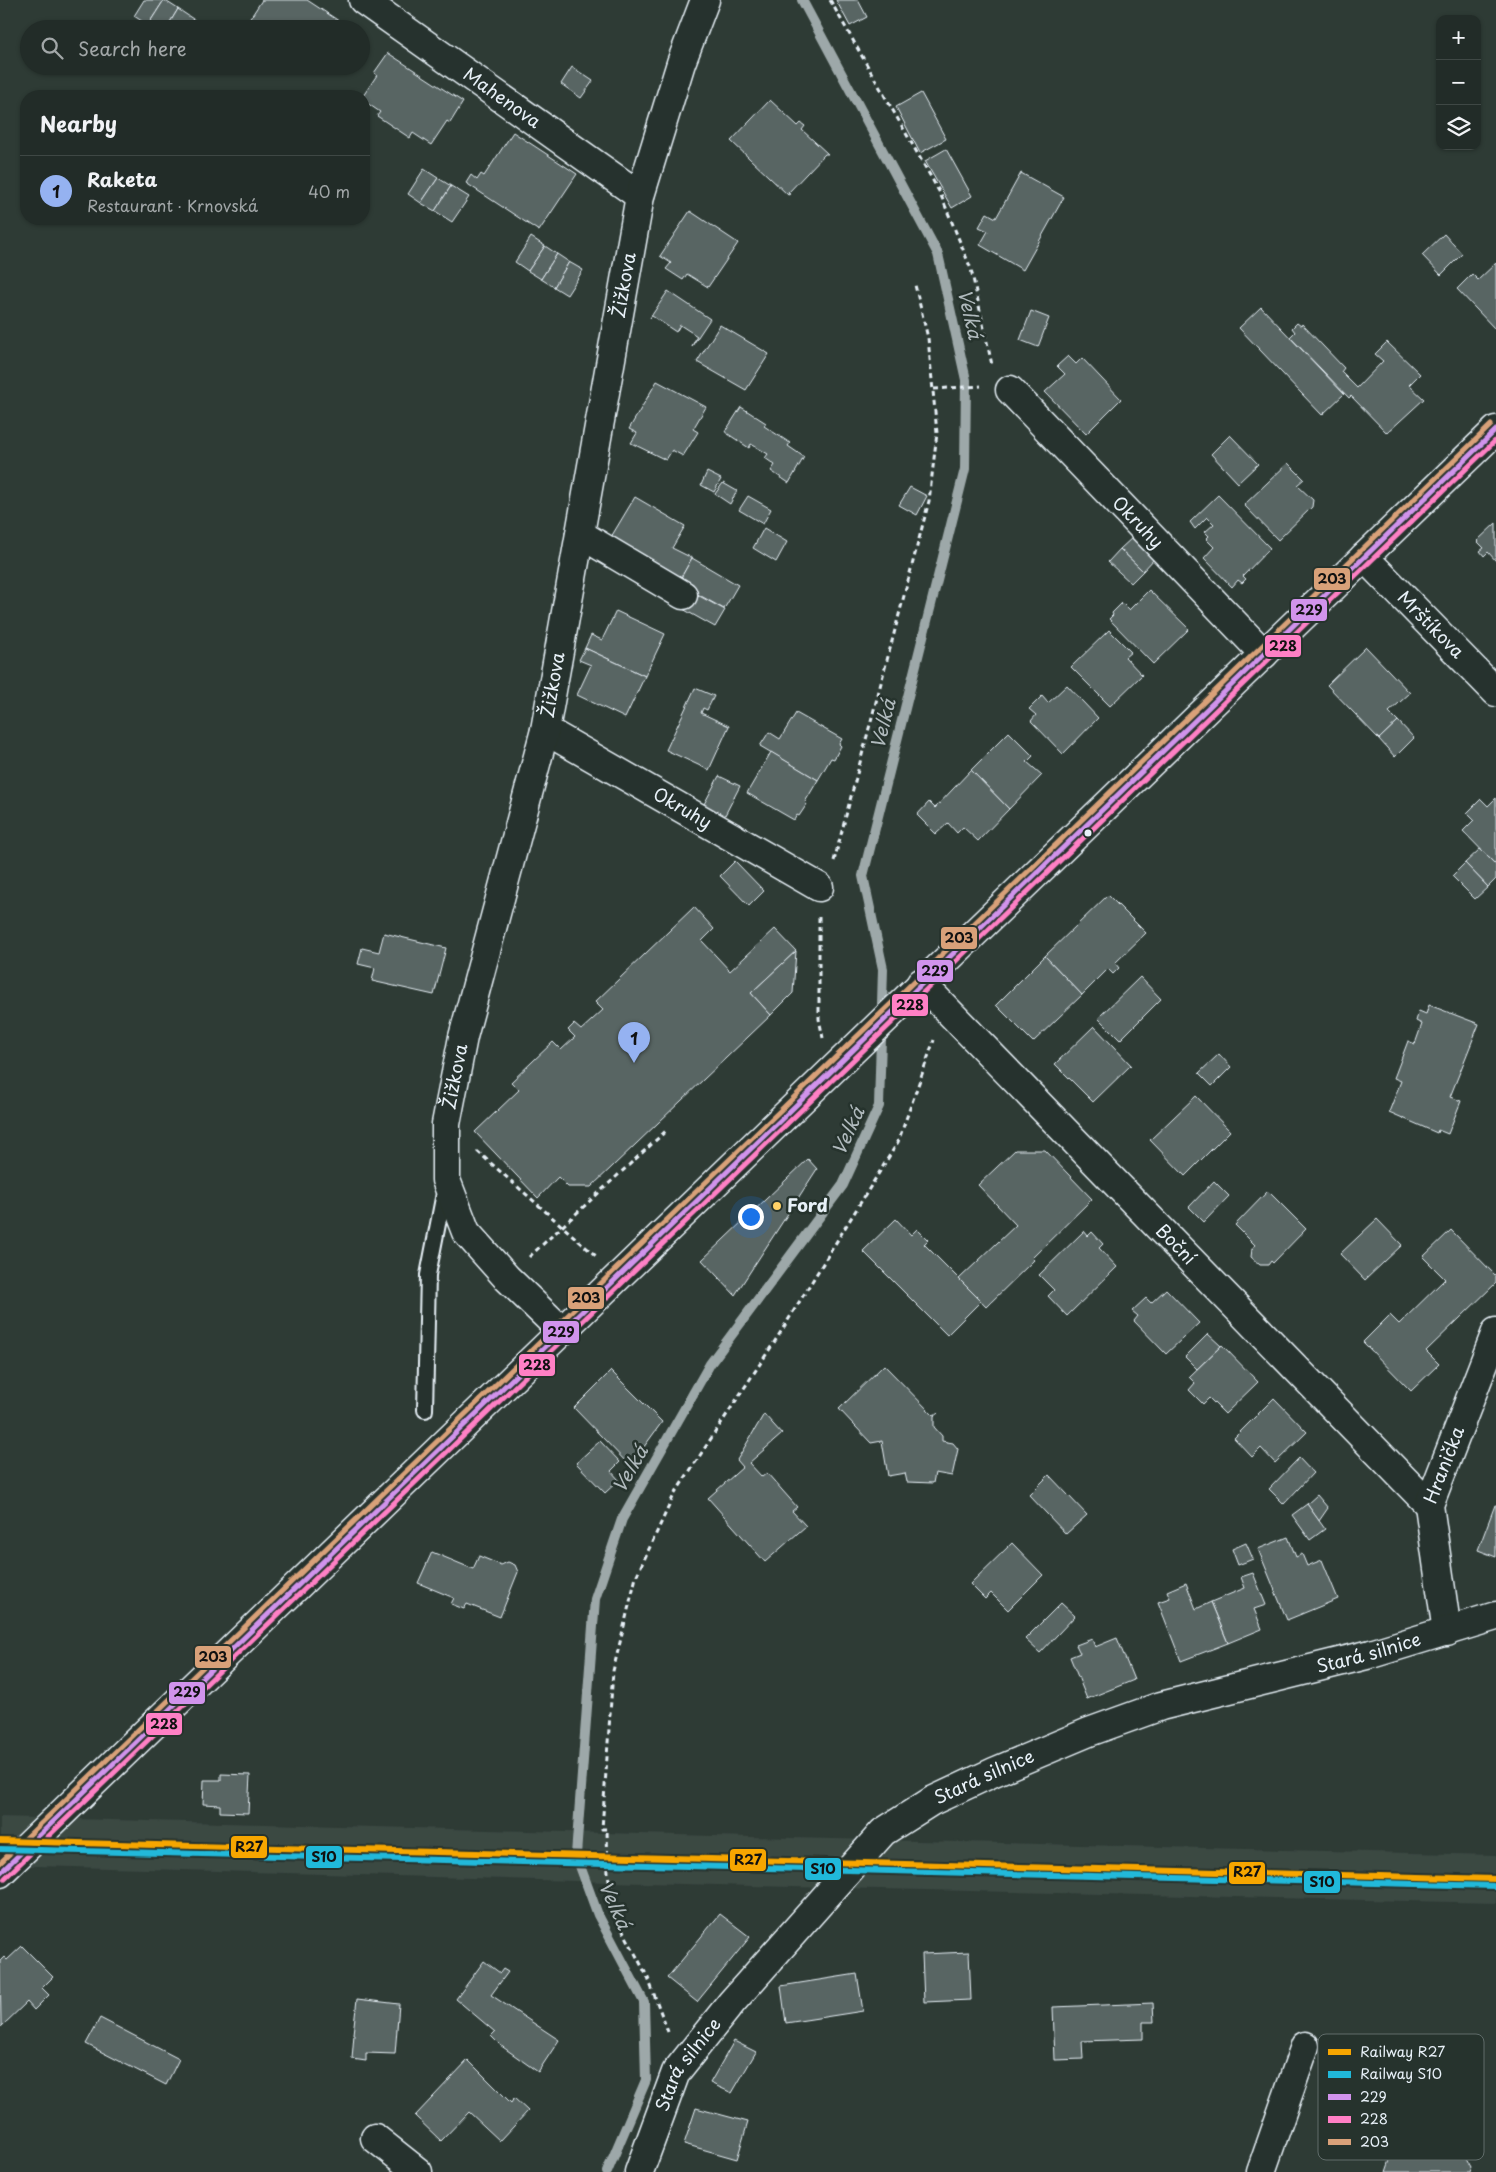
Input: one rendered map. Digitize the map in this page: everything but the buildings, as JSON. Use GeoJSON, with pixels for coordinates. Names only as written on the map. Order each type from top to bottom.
{"type":"FeatureCollection","features":[{"type":"Feature","properties":{"kind":"street","name":"Mahenova"},"geometry":{"type":"LineString","coordinates":[[363,0],[640,196]]}},
{"type":"Feature","properties":{"kind":"street","name":"Žižkova"},"geometry":{"type":"LineString","coordinates":[[562,1332],[507,1278],[466,1232],[446,1180],[446,1124],[463,1037],[545,730],[640,196],[681,63],[705,0]]}},
{"type":"Feature","properties":{"kind":"street","name":"Okruhy"},"geometry":{"type":"LineString","coordinates":[[999,388],[1264,654]]}},
{"type":"Feature","properties":{"kind":"street"},"geometry":{"type":"LineString","coordinates":[[0,1872],[1496,430]]}},
{"type":"Feature","properties":{"kind":"street"},"geometry":{"type":"LineString","coordinates":[[580,534],[683,596]]}},
{"type":"Feature","properties":{"kind":"street","name":"Mrštíkova"},"geometry":{"type":"LineString","coordinates":[[1364,557],[1496,692]]}},
{"type":"Feature","properties":{"kind":"street","name":"Okruhy"},"geometry":{"type":"LineString","coordinates":[[545,730],[819,887]]}},
{"type":"Feature","properties":{"kind":"street","name":"Boční"},"geometry":{"type":"LineString","coordinates":[[921,984],[1429,1505]]}},
{"type":"Feature","properties":{"kind":"street","name":"Hranička"},"geometry":{"type":"LineString","coordinates":[[1447,1632],[1429,1505],[1496,1332]]}},
{"type":"Feature","properties":{"kind":"street","name":"Stará silnice"},"geometry":{"type":"LineString","coordinates":[[639,2172],[676,2072],[732,2002],[883,1832],[932,1801],[994,1772],[1089,1732],[1161,1706],[1371,1654],[1496,1616]]}},
{"type":"Feature","properties":{"kind":"street"},"geometry":{"type":"LineString","coordinates":[[1261,2172],[1305,2046]]}},
{"type":"Feature","properties":{"kind":"street"},"geometry":{"type":"LineString","coordinates":[[375,2138],[418,2172]]}},
{"type":"Feature","properties":{"kind":"lane"},"geometry":{"type":"LineString","coordinates":[[425,1410],[428,1275],[446,1180]]}},
{"type":"Feature","properties":{"kind":"path"},"geometry":{"type":"LineString","coordinates":[[830,0],[940,194],[971,269],[992,366]]}},
{"type":"Feature","properties":{"kind":"path"},"geometry":{"type":"LineString","coordinates":[[835,1067],[819,1019],[819,887],[832,870],[929,501],[937,433],[928,338],[914,285]]}},
{"type":"Feature","properties":{"kind":"path"},"geometry":{"type":"LineString","coordinates":[[934,389],[999,388]]}},
{"type":"Feature","properties":{"kind":"path"},"geometry":{"type":"LineString","coordinates":[[676,2072],[667,2028],[648,1978],[618,1921],[608,1875],[607,1829],[602,1828],[613,1671],[636,1577],[674,1495],[777,1338],[898,1142],[945,1008]]}},
{"type":"Feature","properties":{"kind":"path"},"geometry":{"type":"LineString","coordinates":[[446,1124],[618,1276]]}},
{"type":"Feature","properties":{"kind":"path"},"geometry":{"type":"LineString","coordinates":[[507,1278],[561,1226],[667,1130]]}},
{"type":"Feature","properties":{"kind":"shaded area"},"geometry":{"type":"Polygon","coordinates":[[[0,1817],[1496,1855],[1496,1903],[791,1887],[0,1865],[0,1817]]]}},
{"type":"Feature","properties":{"kind":"waterway","name":"Velká"},"geometry":{"type":"LineString","coordinates":[[607,2172],[646,2080],[644,2002],[598,1915],[576,1855],[595,1599],[622,1519],[710,1364],[843,1185],[879,1106],[883,969],[863,876],[965,469],[966,380],[938,254],[802,0]]}},
{"type":"Feature","properties":{"kind":"rail line","name":"R27"},"geometry":{"type":"LineString","coordinates":[[0,1841],[1496,1879]]}},
{"type":"Feature","properties":{"kind":"rail line","name":"S10"},"geometry":{"type":"LineString","coordinates":[[0,1849],[1496,1886]]}},
{"type":"Feature","properties":{"kind":"transit line","name":"203"},"geometry":{"type":"LineString","coordinates":[[0,1863],[1491,425]]}},
{"type":"Feature","properties":{"kind":"transit line","name":"229"},"geometry":{"type":"LineString","coordinates":[[0,1873],[1496,430]]}},
{"type":"Feature","properties":{"kind":"transit line","name":"228"},"geometry":{"type":"LineString","coordinates":[[5,1878],[1496,440]]}},
{"type":"Feature","properties":{"kind":"place","name":"Raketa"},"geometry":{"type":"Point","coordinates":[634,1063]}},
{"type":"Feature","properties":{"kind":"place","name":"Ford"},"geometry":{"type":"Point","coordinates":[777,1206]}}]}
